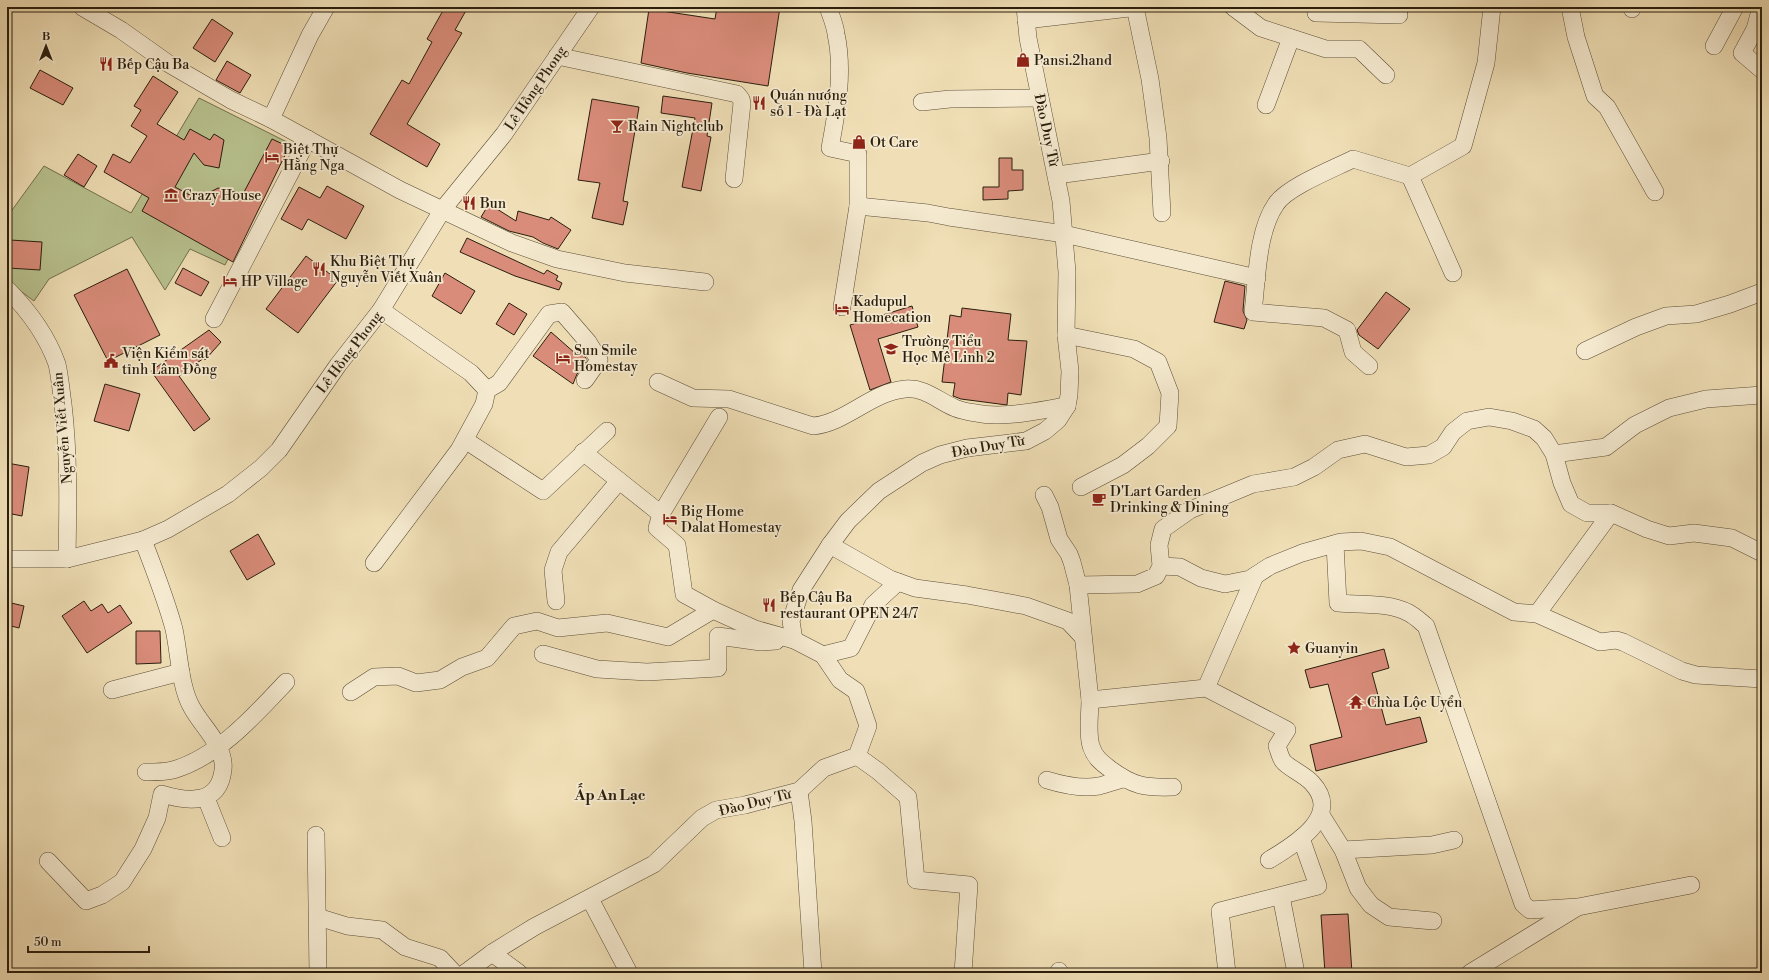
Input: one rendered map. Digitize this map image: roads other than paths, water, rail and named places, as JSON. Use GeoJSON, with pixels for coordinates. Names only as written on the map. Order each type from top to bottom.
{"type":"FeatureCollection","features":[{"type":"Feature","properties":{"kind":"street"},"geometry":{"type":"LineString","coordinates":[[82,7],[121,30],[176,68],[231,100],[271,119],[400,190],[443,209],[512,243],[557,259],[625,273],[705,282]]}},
{"type":"Feature","properties":{"kind":"street"},"geometry":{"type":"LineString","coordinates":[[271,119],[310,35],[326,7]]}},
{"type":"Feature","properties":{"kind":"street","name":"Lê Hồng Phong"},"geometry":{"type":"LineString","coordinates":[[7,559],[67,559],[143,540],[168,529],[228,494],[261,468],[278,450],[338,365],[381,310],[443,209],[504,134],[591,7]]}},
{"type":"Feature","properties":{"kind":"street"},"geometry":{"type":"LineString","coordinates":[[828,7],[836,34],[840,70],[836,116],[830,148],[858,154],[858,206],[842,307]]}},
{"type":"Feature","properties":{"kind":"street"},"geometry":{"type":"LineString","coordinates":[[1026,14],[1136,7],[1150,79],[1161,161],[1162,213]]}},
{"type":"Feature","properties":{"kind":"street"},"geometry":{"type":"LineString","coordinates":[[1233,7],[1261,28],[1326,49],[1359,49],[1386,74]]}},
{"type":"Feature","properties":{"kind":"street"},"geometry":{"type":"LineString","coordinates":[[1317,7],[1316,12],[1399,15]]}},
{"type":"Feature","properties":{"kind":"street"},"geometry":{"type":"LineString","coordinates":[[1369,366],[1353,352],[1347,330],[1324,318],[1253,312],[1263,230],[1276,203],[1293,189],[1352,159],[1410,176],[1463,146],[1486,63],[1492,7]]}},
{"type":"Feature","properties":{"kind":"street"},"geometry":{"type":"LineString","coordinates":[[1570,7],[1576,37],[1595,96],[1607,107],[1655,192]]}},
{"type":"Feature","properties":{"kind":"street"},"geometry":{"type":"LineString","coordinates":[[1714,46],[1735,7]]}},
{"type":"Feature","properties":{"kind":"street"},"geometry":{"type":"LineString","coordinates":[[1762,7],[1755,29],[1742,53],[1762,70]]}},
{"type":"Feature","properties":{"kind":"street","name":"Đào Duy Từ"},"geometry":{"type":"LineString","coordinates":[[794,640],[792,621],[801,590],[830,545],[848,521],[879,491],[922,462],[940,455],[967,448],[1026,441],[1045,431],[1058,420],[1067,406],[1070,371],[1066,335],[1067,272],[1061,201],[1057,175],[1028,38],[1026,14]]}},
{"type":"Feature","properties":{"kind":"street"},"geometry":{"type":"LineString","coordinates":[[1266,105],[1292,38]]}},
{"type":"Feature","properties":{"kind":"street"},"geometry":{"type":"LineString","coordinates":[[557,56],[737,94],[742,103],[734,179]]}},
{"type":"Feature","properties":{"kind":"street"},"geometry":{"type":"LineString","coordinates":[[922,102],[958,99],[1040,98]]}},
{"type":"Feature","properties":{"kind":"street"},"geometry":{"type":"LineString","coordinates":[[214,319],[308,139]]}},
{"type":"Feature","properties":{"kind":"street"},"geometry":{"type":"LineString","coordinates":[[1057,175],[1161,161]]}},
{"type":"Feature","properties":{"kind":"street"},"geometry":{"type":"LineString","coordinates":[[1410,176],[1453,274]]}},
{"type":"Feature","properties":{"kind":"street"},"geometry":{"type":"LineString","coordinates":[[858,206],[928,212],[949,217],[1064,234],[1258,278]]}},
{"type":"Feature","properties":{"kind":"street","name":"Nguyễn Viết Xuân"},"geometry":{"type":"LineString","coordinates":[[7,289],[24,306],[48,343],[57,365],[64,415],[66,449],[68,508],[67,559]]}},
{"type":"Feature","properties":{"kind":"street"},"geometry":{"type":"LineString","coordinates":[[1585,351],[1636,327],[1666,316],[1696,314],[1730,304],[1762,292]]}},
{"type":"Feature","properties":{"kind":"street"},"geometry":{"type":"LineString","coordinates":[[381,310],[471,374],[487,390]]}},
{"type":"Feature","properties":{"kind":"street"},"geometry":{"type":"LineString","coordinates":[[374,563],[459,450],[484,404],[487,390],[499,383],[549,314],[562,312],[588,342],[599,360],[585,380]]}},
{"type":"Feature","properties":{"kind":"street"},"geometry":{"type":"LineString","coordinates":[[1066,335],[1134,349],[1158,362],[1170,393],[1168,426],[1148,446],[1123,466],[1081,487]]}},
{"type":"Feature","properties":{"kind":"street"},"geometry":{"type":"LineString","coordinates":[[658,382],[693,398],[729,399],[813,426],[826,425],[878,397],[906,389],[928,392],[957,409],[978,414],[1000,415],[1067,406]]}},
{"type":"Feature","properties":{"kind":"street"},"geometry":{"type":"LineString","coordinates":[[1554,454],[1606,447],[1635,425],[1669,408],[1706,399],[1762,394]]}},
{"type":"Feature","properties":{"kind":"street"},"geometry":{"type":"LineString","coordinates":[[719,416],[661,514],[657,528],[677,545],[684,594],[713,610],[755,629],[794,640],[823,655],[840,680],[856,691],[868,726],[857,756],[878,771],[908,797],[916,880],[969,885],[963,973]]}},
{"type":"Feature","properties":{"kind":"street"},"geometry":{"type":"LineString","coordinates":[[1078,585],[1137,584],[1156,576],[1161,566],[1159,545],[1164,529],[1190,510],[1253,484],[1294,477],[1314,467],[1338,450],[1365,444],[1406,457],[1429,455],[1443,447],[1453,432],[1467,420],[1490,417],[1512,420],[1534,429],[1544,438],[1554,454],[1562,483],[1571,504],[1587,513],[1611,513],[1647,529],[1669,536],[1694,533],[1711,534],[1732,538],[1762,552]]}},
{"type":"Feature","properties":{"kind":"street"},"geometry":{"type":"LineString","coordinates":[[465,440],[543,491],[607,431]]}},
{"type":"Feature","properties":{"kind":"street"},"geometry":{"type":"LineString","coordinates":[[583,452],[661,514]]}},
{"type":"Feature","properties":{"kind":"street"},"geometry":{"type":"LineString","coordinates":[[556,601],[553,570],[559,552],[619,481]]}},
{"type":"Feature","properties":{"kind":"street"},"geometry":{"type":"LineString","coordinates":[[1044,495],[1050,507],[1059,539],[1069,554],[1078,585],[1090,700],[1089,726],[1091,745],[1097,759],[1123,779],[1144,785],[1173,787]]}},
{"type":"Feature","properties":{"kind":"street"},"geometry":{"type":"LineString","coordinates":[[1537,614],[1611,513]]}},
{"type":"Feature","properties":{"kind":"street"},"geometry":{"type":"LineString","coordinates":[[48,861],[86,901],[102,895],[122,882],[143,849],[157,818],[162,794],[191,800],[206,798],[215,790],[221,780],[224,769],[218,746],[190,705],[181,672],[174,631],[143,540]]}},
{"type":"Feature","properties":{"kind":"street"},"geometry":{"type":"LineString","coordinates":[[1161,566],[1180,567],[1201,578],[1225,584],[1250,579],[1270,566],[1302,553],[1335,544],[1361,541],[1390,547],[1514,612],[1537,614],[1592,640],[1600,642],[1616,640],[1624,642],[1682,671],[1696,675],[1762,679]]}},
{"type":"Feature","properties":{"kind":"street"},"geometry":{"type":"LineString","coordinates":[[1335,544],[1338,603],[1382,606],[1401,610],[1409,613],[1426,626],[1523,904],[1530,910],[1578,907],[1691,885]]}},
{"type":"Feature","properties":{"kind":"street"},"geometry":{"type":"LineString","coordinates":[[830,545],[898,582],[915,588],[967,595],[1026,606],[1068,621],[1084,637]]}},
{"type":"Feature","properties":{"kind":"street"},"geometry":{"type":"LineString","coordinates":[[1206,688],[1255,576]]}},
{"type":"Feature","properties":{"kind":"street"},"geometry":{"type":"LineString","coordinates":[[823,655],[851,648],[873,605],[898,582]]}},
{"type":"Feature","properties":{"kind":"street"},"geometry":{"type":"LineString","coordinates":[[351,692],[374,677],[398,676],[416,683],[440,680],[462,667],[487,658],[514,626],[537,621],[558,628],[607,623],[668,637],[713,610]]}},
{"type":"Feature","properties":{"kind":"street"},"geometry":{"type":"LineString","coordinates":[[543,654],[597,669],[647,672],[718,668],[718,636],[761,642],[794,640]]}},
{"type":"Feature","properties":{"kind":"street"},"geometry":{"type":"LineString","coordinates":[[112,690],[181,672]]}},
{"type":"Feature","properties":{"kind":"street"},"geometry":{"type":"LineString","coordinates":[[146,772],[172,770],[198,760],[218,746],[253,717],[286,682]]}},
{"type":"Feature","properties":{"kind":"street"},"geometry":{"type":"LineString","coordinates":[[1090,700],[1206,688],[1287,730],[1277,746],[1283,762],[1313,783],[1322,799],[1322,815],[1343,850],[1358,888],[1371,904],[1389,917],[1433,921]]}},
{"type":"Feature","properties":{"kind":"street","name":"Đào Duy Từ"},"geometry":{"type":"LineString","coordinates":[[465,973],[492,953],[534,927],[590,899],[654,864],[702,818],[716,810],[745,805],[799,791],[824,768],[857,756]]}},
{"type":"Feature","properties":{"kind":"street"},"geometry":{"type":"LineString","coordinates":[[1047,780],[1069,786],[1099,786],[1123,779]]}},
{"type":"Feature","properties":{"kind":"street"},"geometry":{"type":"LineString","coordinates":[[799,791],[803,821],[813,973]]}},
{"type":"Feature","properties":{"kind":"street"},"geometry":{"type":"LineString","coordinates":[[206,798],[222,838]]}},
{"type":"Feature","properties":{"kind":"street"},"geometry":{"type":"LineString","coordinates":[[1269,860],[1289,848],[1301,838],[1315,825],[1322,815]]}},
{"type":"Feature","properties":{"kind":"street"},"geometry":{"type":"LineString","coordinates":[[316,835],[318,973]]}},
{"type":"Feature","properties":{"kind":"street"},"geometry":{"type":"LineString","coordinates":[[1227,973],[1220,912],[1318,886],[1301,838]]}},
{"type":"Feature","properties":{"kind":"street"},"geometry":{"type":"LineString","coordinates":[[1343,850],[1432,845],[1454,840]]}},
{"type":"Feature","properties":{"kind":"street"},"geometry":{"type":"LineString","coordinates":[[1282,896],[1295,968]]}},
{"type":"Feature","properties":{"kind":"street"},"geometry":{"type":"LineString","coordinates":[[590,899],[629,973]]}},
{"type":"Feature","properties":{"kind":"street"},"geometry":{"type":"LineString","coordinates":[[1470,973],[1578,907]]}},
{"type":"Feature","properties":{"kind":"street"},"geometry":{"type":"LineString","coordinates":[[318,917],[347,926],[382,930],[405,947],[440,958],[454,973]]}},
{"type":"Feature","properties":{"kind":"street"},"geometry":{"type":"LineString","coordinates":[[492,953],[519,973]]}},
{"type":"Feature","properties":{"kind":"place","name":"Pansi.2hand"},"geometry":{"type":"Point","coordinates":[1023,60]}},
{"type":"Feature","properties":{"kind":"place","name":"Bếp Cậu Ba"},"geometry":{"type":"Point","coordinates":[106,64]}},
{"type":"Feature","properties":{"kind":"place","name":"Quán nướng số 1 - Đà Lạt"},"geometry":{"type":"Point","coordinates":[759,103]}},
{"type":"Feature","properties":{"kind":"place","name":"Rain Nightclub"},"geometry":{"type":"Point","coordinates":[617,126]}},
{"type":"Feature","properties":{"kind":"place","name":"Ot Care"},"geometry":{"type":"Point","coordinates":[859,142]}},
{"type":"Feature","properties":{"kind":"place","name":"Biệt Thự Hằng Nga"},"geometry":{"type":"Point","coordinates":[272,157]}},
{"type":"Feature","properties":{"kind":"place","name":"Crazy House"},"geometry":{"type":"Point","coordinates":[171,195]}},
{"type":"Feature","properties":{"kind":"place","name":"Bun"},"geometry":{"type":"Point","coordinates":[469,203]}},
{"type":"Feature","properties":{"kind":"place","name":"Khu Biệt Thự Nguyễn Viết Xuân"},"geometry":{"type":"Point","coordinates":[319,269]}},
{"type":"Feature","properties":{"kind":"place","name":"HP Village"},"geometry":{"type":"Point","coordinates":[230,281]}},
{"type":"Feature","properties":{"kind":"place","name":"Kadupul Homecation"},"geometry":{"type":"Point","coordinates":[842,309]}},
{"type":"Feature","properties":{"kind":"place","name":"Trường Tiểu Học Mê Linh 2"},"geometry":{"type":"Point","coordinates":[891,349]}},
{"type":"Feature","properties":{"kind":"place","name":"Sun Smile Homestay"},"geometry":{"type":"Point","coordinates":[563,358]}},
{"type":"Feature","properties":{"kind":"place","name":"Viện Kiểm sát tỉnh Lâm Đồng"},"geometry":{"type":"Point","coordinates":[111,361]}},
{"type":"Feature","properties":{"kind":"place","name":"D'Lart Garden Drinking & Dining"},"geometry":{"type":"Point","coordinates":[1099,499]}},
{"type":"Feature","properties":{"kind":"place","name":"Big Home Dalat Homestay"},"geometry":{"type":"Point","coordinates":[670,519]}},
{"type":"Feature","properties":{"kind":"place","name":"Bếp Cậu Ba restaurant OPEN 24/7"},"geometry":{"type":"Point","coordinates":[769,605]}},
{"type":"Feature","properties":{"kind":"place","name":"Guanyin"},"geometry":{"type":"Point","coordinates":[1294,648]}},
{"type":"Feature","properties":{"kind":"place","name":"Chùa Lộc Uyển"},"geometry":{"type":"Point","coordinates":[1356,702]}},
{"type":"Feature","properties":{"kind":"district","name":"Ấp An Lạc"},"geometry":{"type":"Point","coordinates":[610,795]}}]}
